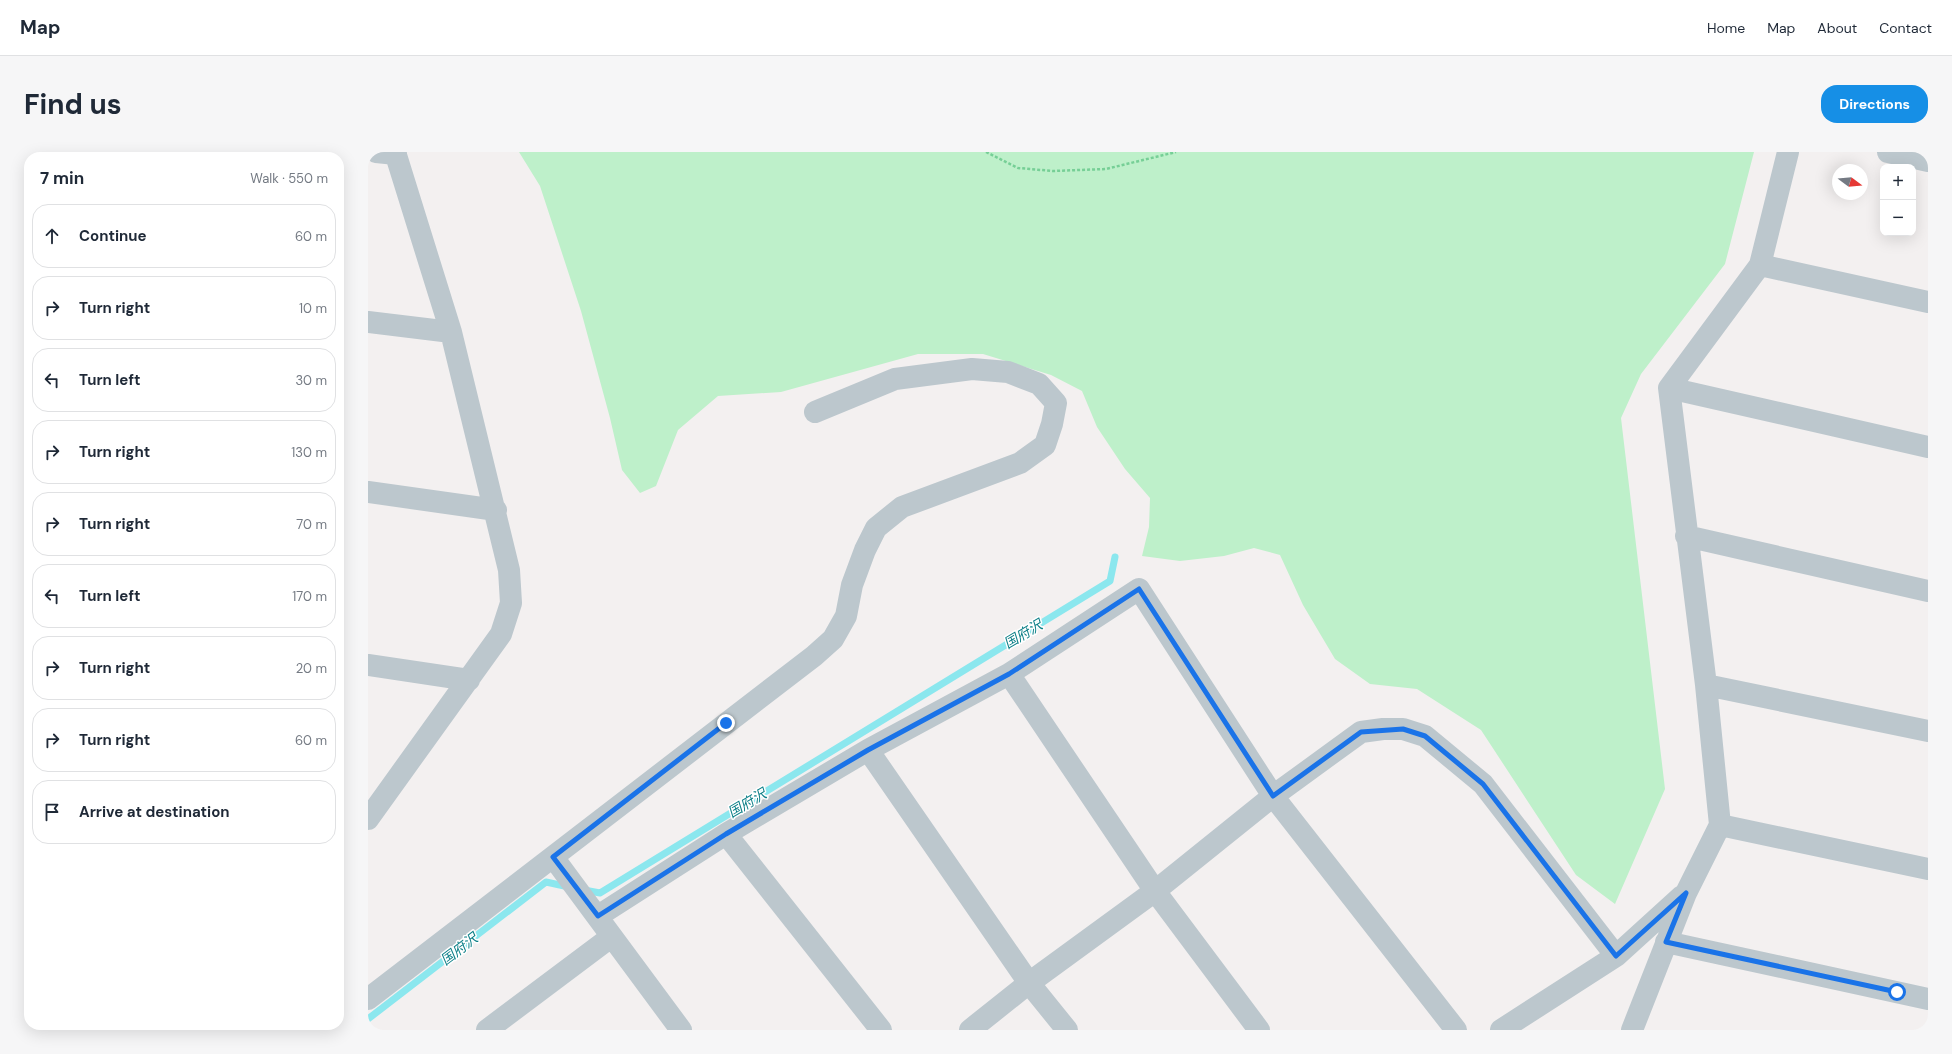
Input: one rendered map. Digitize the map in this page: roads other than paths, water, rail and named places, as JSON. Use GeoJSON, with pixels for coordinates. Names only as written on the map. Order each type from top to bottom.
{"type":"FeatureCollection","features":[{"type":"Feature","properties":{"kind":"street"},"geometry":{"type":"LineString","coordinates":[[1632,1030],[1686,893],[1720,825],[1706,685],[1686,536],[1669,388],[1760,265],[1788,152]]}},
{"type":"Feature","properties":{"kind":"street"},"geometry":{"type":"LineString","coordinates":[[1888,152],[1928,161]]}},
{"type":"Feature","properties":{"kind":"street"},"geometry":{"type":"LineString","coordinates":[[368,819],[501,634],[511,603],[509,570],[496,510],[451,332],[389,153]]}},
{"type":"Feature","properties":{"kind":"street"},"geometry":{"type":"LineString","coordinates":[[1760,265],[1928,302]]}},
{"type":"Feature","properties":{"kind":"street"},"geometry":{"type":"LineString","coordinates":[[368,322],[451,332]]}},
{"type":"Feature","properties":{"kind":"street"},"geometry":{"type":"LineString","coordinates":[[368,999],[814,656],[833,639],[846,616],[852,585],[865,550],[876,528],[902,507],[1020,463],[1045,445],[1052,424],[1056,403],[1039,384],[1008,372],[972,369],[895,379],[815,412]]}},
{"type":"Feature","properties":{"kind":"street"},"geometry":{"type":"LineString","coordinates":[[1669,388],[1928,446]]}},
{"type":"Feature","properties":{"kind":"street"},"geometry":{"type":"LineString","coordinates":[[368,492],[496,510]]}},
{"type":"Feature","properties":{"kind":"street"},"geometry":{"type":"LineString","coordinates":[[1686,536],[1928,591]]}},
{"type":"Feature","properties":{"kind":"street"},"geometry":{"type":"LineString","coordinates":[[598,916],[726,834],[868,750],[1009,674],[1139,589],[1273,796],[1456,1030]]}},
{"type":"Feature","properties":{"kind":"street"},"geometry":{"type":"LineString","coordinates":[[368,665],[469,680]]}},
{"type":"Feature","properties":{"kind":"street"},"geometry":{"type":"LineString","coordinates":[[1009,674],[1155,891],[1259,1030]]}},
{"type":"Feature","properties":{"kind":"street"},"geometry":{"type":"LineString","coordinates":[[1706,685],[1928,731]]}},
{"type":"Feature","properties":{"kind":"street"},"geometry":{"type":"LineString","coordinates":[[970,1030],[1029,983],[1155,891],[1273,796],[1361,732],[1403,729],[1425,736],[1483,784],[1616,956]]}},
{"type":"Feature","properties":{"kind":"street"},"geometry":{"type":"LineString","coordinates":[[868,750],[1029,983],[1067,1030]]}},
{"type":"Feature","properties":{"kind":"street"},"geometry":{"type":"LineString","coordinates":[[1720,825],[1928,869]]}},
{"type":"Feature","properties":{"kind":"street"},"geometry":{"type":"LineString","coordinates":[[726,834],[880,1030]]}},
{"type":"Feature","properties":{"kind":"street"},"geometry":{"type":"LineString","coordinates":[[553,857],[681,1030]]}},
{"type":"Feature","properties":{"kind":"street"},"geometry":{"type":"LineString","coordinates":[[1501,1030],[1616,956],[1686,893]]}},
{"type":"Feature","properties":{"kind":"street"},"geometry":{"type":"LineString","coordinates":[[487,1030],[611,937]]}},
{"type":"Feature","properties":{"kind":"street"},"geometry":{"type":"LineString","coordinates":[[1666,942],[1928,999]]}},
{"type":"Feature","properties":{"kind":"waterway","name":"国府沢"},"geometry":{"type":"LineString","coordinates":[[584,890],[600,893],[1110,581],[1115,557]]}},
{"type":"Feature","properties":{"kind":"waterway","name":"国府沢"},"geometry":{"type":"LineString","coordinates":[[368,1019],[546,882],[569,887]]}}]}
